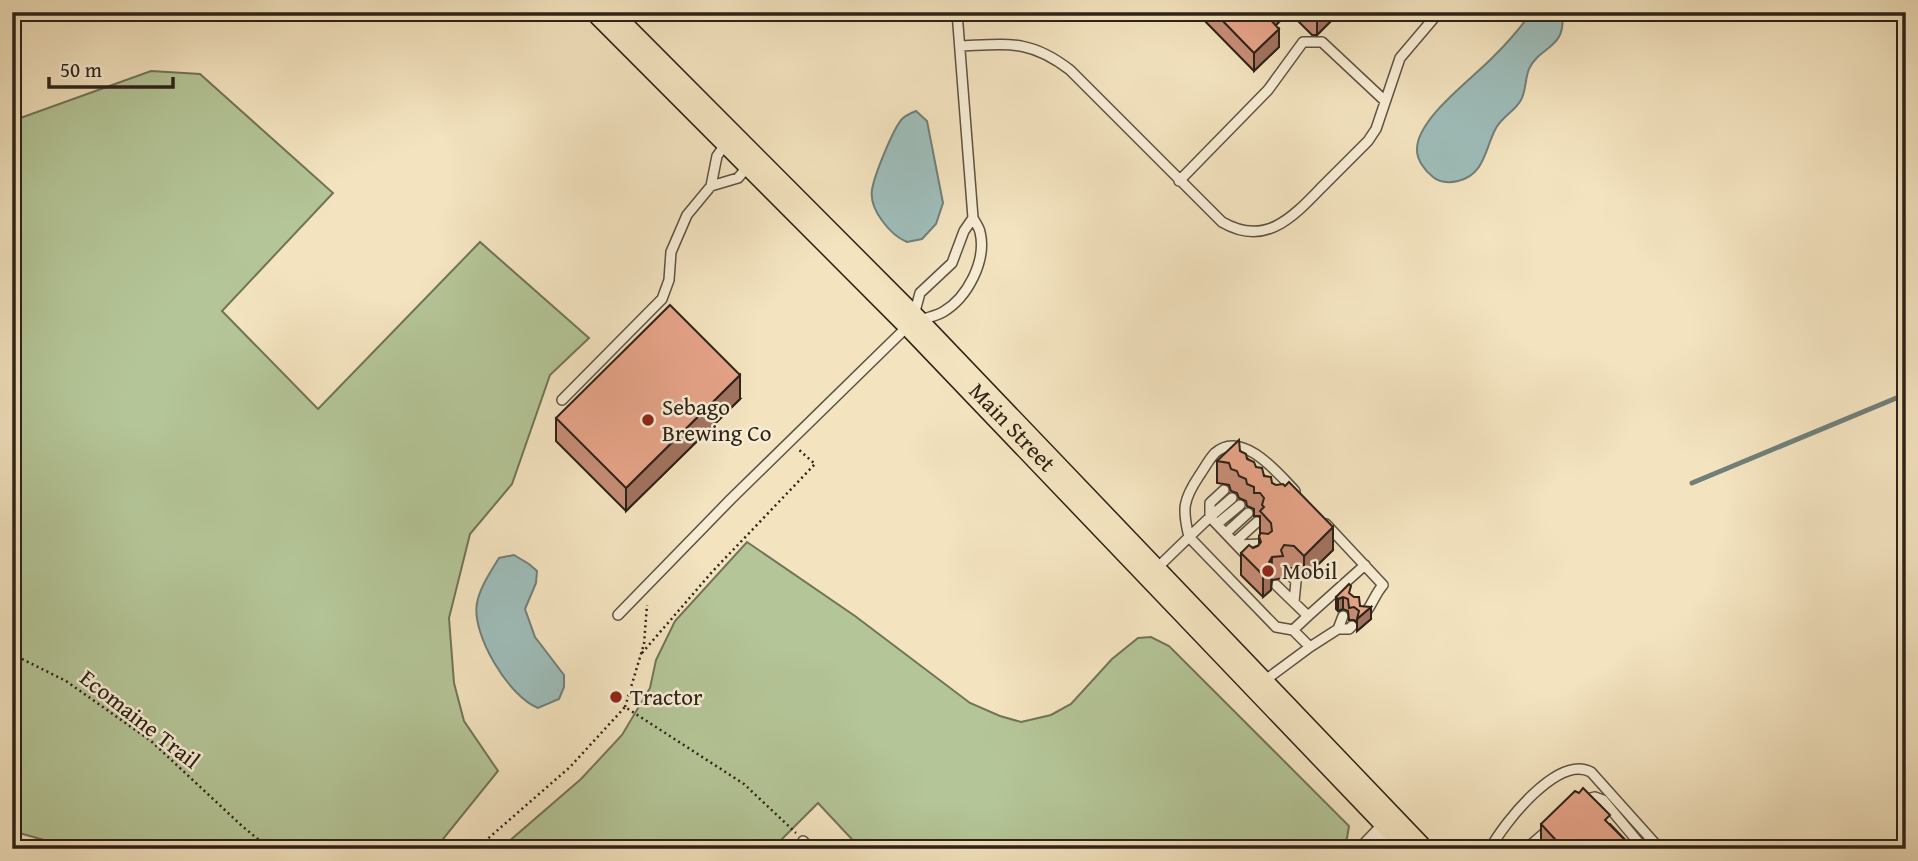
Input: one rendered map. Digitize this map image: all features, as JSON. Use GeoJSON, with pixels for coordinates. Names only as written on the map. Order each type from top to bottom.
{"type":"FeatureCollection","features":[{"type":"Feature","properties":{"kind":"highway","name":"Main Street"},"geometry":{"type":"LineString","coordinates":[[603,12],[912,322],[1416,849]]}},
{"type":"Feature","properties":{"kind":"street"},"geometry":{"type":"LineString","coordinates":[[1365,849],[1391,822]]}},
{"type":"Feature","properties":{"kind":"lane"},"geometry":{"type":"LineString","coordinates":[[618,615],[912,322],[941,313],[960,298],[968,287],[975,274],[980,233],[973,218],[957,12]]}},
{"type":"Feature","properties":{"kind":"lane"},"geometry":{"type":"LineString","coordinates":[[960,46],[1021,45],[1047,53],[1070,70],[1211,212],[1231,227],[1255,231],[1274,228],[1296,214],[1368,141],[1376,129],[1400,58],[1439,12]]}},
{"type":"Feature","properties":{"kind":"lane"},"geometry":{"type":"LineString","coordinates":[[1179,181],[1268,90],[1303,42],[1322,43],[1385,101]]}},
{"type":"Feature","properties":{"kind":"lane"},"geometry":{"type":"LineString","coordinates":[[711,186],[717,156],[729,141]]}},
{"type":"Feature","properties":{"kind":"lane"},"geometry":{"type":"LineString","coordinates":[[562,400],[662,299],[669,280],[669,259],[683,221],[694,204],[711,186],[738,178],[751,163]]}},
{"type":"Feature","properties":{"kind":"lane"},"geometry":{"type":"LineString","coordinates":[[912,322],[920,293],[952,262],[964,231],[973,218]]}},
{"type":"Feature","properties":{"kind":"lane"},"geometry":{"type":"LineString","coordinates":[[1302,498],[1289,492],[1245,449],[1227,446],[1214,453],[1187,495],[1185,518],[1189,537],[1276,626],[1293,630],[1310,647]]}},
{"type":"Feature","properties":{"kind":"lane"},"geometry":{"type":"LineString","coordinates":[[1224,490],[1210,503],[1214,521],[1254,563]]}},
{"type":"Feature","properties":{"kind":"lane"},"geometry":{"type":"LineString","coordinates":[[1153,572],[1189,537],[1236,502]]}},
{"type":"Feature","properties":{"kind":"lane"},"geometry":{"type":"LineString","coordinates":[[1226,533],[1248,513]]}},
{"type":"Feature","properties":{"kind":"lane"},"geometry":{"type":"LineString","coordinates":[[1320,517],[1383,585],[1372,598],[1370,608],[1365,613]]}},
{"type":"Feature","properties":{"kind":"lane"},"geometry":{"type":"LineString","coordinates":[[1236,544],[1257,522]]}},
{"type":"Feature","properties":{"kind":"lane"},"geometry":{"type":"LineString","coordinates":[[1236,544],[1261,544],[1266,550]]}},
{"type":"Feature","properties":{"kind":"lane"},"geometry":{"type":"LineString","coordinates":[[1293,630],[1365,565]]}},
{"type":"Feature","properties":{"kind":"lane"},"geometry":{"type":"LineString","coordinates":[[1288,573],[1296,581],[1294,602]]}},
{"type":"Feature","properties":{"kind":"lane"},"geometry":{"type":"LineString","coordinates":[[1276,585],[1308,616]]}},
{"type":"Feature","properties":{"kind":"lane"},"geometry":{"type":"LineString","coordinates":[[1360,599],[1372,598]]}},
{"type":"Feature","properties":{"kind":"lane"},"geometry":{"type":"LineString","coordinates":[[1338,629],[1343,616]]}},
{"type":"Feature","properties":{"kind":"lane"},"geometry":{"type":"LineString","coordinates":[[1260,684],[1338,629],[1349,629],[1352,626]]}},
{"type":"Feature","properties":{"kind":"lane"},"geometry":{"type":"LineString","coordinates":[[1490,849],[1503,826],[1550,779],[1561,772],[1584,768],[1591,772],[1660,849]]}},
{"type":"Feature","properties":{"kind":"lane"},"geometry":{"type":"LineString","coordinates":[[1574,805],[1590,797],[1603,800],[1644,849]]}},
{"type":"Feature","properties":{"kind":"lane"},"geometry":{"type":"LineString","coordinates":[[1527,849],[1555,823]]}},
{"type":"Feature","properties":{"kind":"lane"},"geometry":{"type":"LineString","coordinates":[[803,841],[811,849]]}},
{"type":"Feature","properties":{"kind":"path"},"geometry":{"type":"LineString","coordinates":[[642,653],[712,572],[815,464],[798,449]]}},
{"type":"Feature","properties":{"kind":"path"},"geometry":{"type":"LineString","coordinates":[[476,849],[570,767],[625,707],[642,653],[647,612],[642,589]]}},
{"type":"Feature","properties":{"kind":"path","name":"Ecomaine Trail"},"geometry":{"type":"LineString","coordinates":[[12,654],[66,681],[151,741],[270,849]]}},
{"type":"Feature","properties":{"kind":"path"},"geometry":{"type":"LineString","coordinates":[[625,707],[744,784],[803,841]]}},
{"type":"Feature","properties":{"kind":"green space"},"geometry":{"type":"Polygon","coordinates":[[[151,71],[200,74],[333,193],[222,311],[318,409],[480,242],[589,338],[550,375],[512,484],[470,534],[449,618],[454,683],[464,721],[498,771],[435,849],[76,849],[12,831],[12,121],[151,71]]]}},
{"type":"Feature","properties":{"kind":"green space"},"geometry":{"type":"Polygon","coordinates":[[[747,542],[855,616],[970,703],[1021,722],[1051,715],[1071,704],[1112,659],[1138,638],[1151,637],[1169,646],[1349,826],[1347,838],[1339,849],[861,849],[818,803],[772,849],[500,849],[581,779],[622,735],[650,688],[656,660],[675,621],[747,542]]]}},
{"type":"Feature","properties":{"kind":"water"},"geometry":{"type":"Polygon","coordinates":[[[1531,12],[1562,12],[1562,24],[1557,40],[1529,69],[1521,100],[1496,128],[1483,160],[1474,173],[1455,182],[1436,179],[1424,168],[1417,154],[1419,138],[1425,125],[1508,41],[1531,12]]]}},
{"type":"Feature","properties":{"kind":"water"},"geometry":{"type":"Polygon","coordinates":[[[916,111],[927,121],[943,203],[936,224],[922,239],[907,242],[894,234],[877,213],[872,190],[884,153],[898,124],[905,116],[916,111]]]}},
{"type":"Feature","properties":{"kind":"water"},"geometry":{"type":"Polygon","coordinates":[[[514,555],[537,571],[536,583],[525,609],[535,637],[564,675],[564,687],[559,699],[538,708],[515,691],[494,663],[480,631],[477,616],[478,597],[499,558],[514,555]]]}},
{"type":"Feature","properties":{"kind":"building"},"geometry":{"type":"Polygon","coordinates":[[[1214,12],[1271,12],[1267,16],[1279,29],[1254,53],[1214,12]]]}},
{"type":"Feature","properties":{"kind":"building"},"geometry":{"type":"Polygon","coordinates":[[[1307,12],[1322,12],[1317,17],[1312,17],[1307,12]]]}},
{"type":"Feature","properties":{"kind":"building","name":"Sebago Brewing Co"},"geometry":{"type":"Polygon","coordinates":[[[670,305],[740,375],[626,488],[556,418],[670,305]]]}},
{"type":"Feature","properties":{"kind":"building"},"geometry":{"type":"Polygon","coordinates":[[[1239,440],[1240,451],[1254,462],[1256,467],[1262,468],[1264,476],[1271,477],[1272,483],[1276,485],[1285,486],[1289,482],[1333,527],[1304,556],[1294,546],[1284,545],[1281,550],[1283,556],[1272,557],[1269,562],[1271,567],[1263,575],[1241,553],[1249,545],[1253,548],[1258,546],[1261,533],[1268,534],[1272,531],[1271,523],[1260,511],[1264,507],[1264,498],[1260,493],[1254,493],[1254,487],[1247,484],[1246,479],[1239,476],[1237,471],[1231,469],[1229,463],[1217,461],[1239,440]]]}},
{"type":"Feature","properties":{"kind":"building"},"geometry":{"type":"Polygon","coordinates":[[[1349,584],[1349,593],[1359,597],[1360,606],[1371,607],[1357,619],[1359,611],[1354,607],[1349,608],[1348,599],[1336,597],[1349,584]]]}},
{"type":"Feature","properties":{"kind":"building"},"geometry":{"type":"Polygon","coordinates":[[[1583,788],[1610,815],[1605,820],[1634,849],[1564,849],[1541,824],[1575,791],[1579,793],[1583,788]]]}},
{"type":"Feature","properties":{"kind":"waterway"},"geometry":{"type":"LineString","coordinates":[[1692,483],[1906,394]]}},
{"type":"Feature","properties":{"kind":"place","name":"Sebago Brewing Co"},"geometry":{"type":"Point","coordinates":[648,420]}},
{"type":"Feature","properties":{"kind":"place","name":"Mobil"},"geometry":{"type":"Point","coordinates":[1268,571]}},
{"type":"Feature","properties":{"kind":"place","name":"Tractor"},"geometry":{"type":"Point","coordinates":[616,697]}}]}
